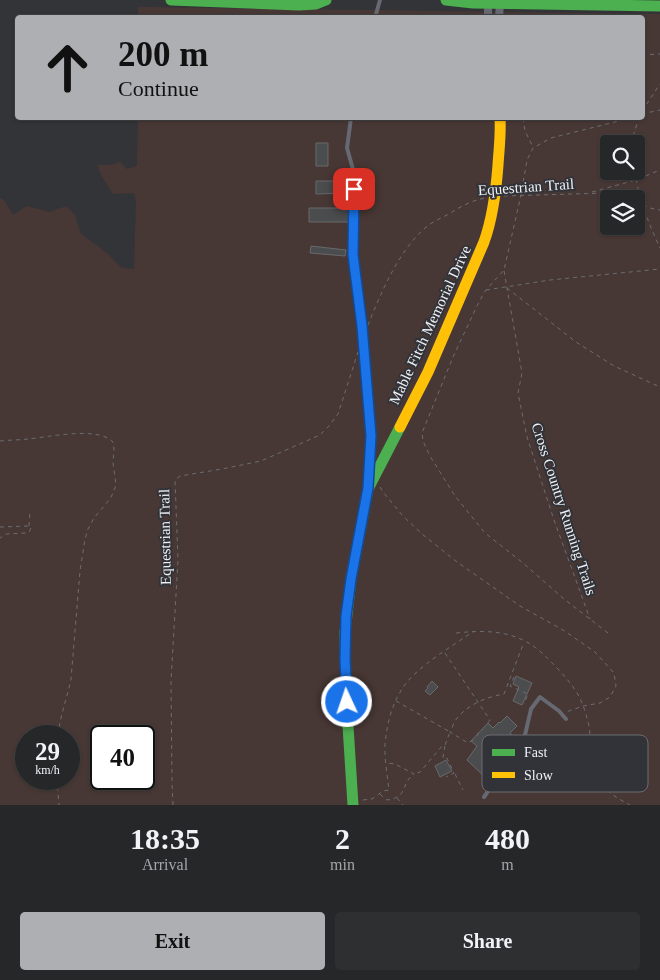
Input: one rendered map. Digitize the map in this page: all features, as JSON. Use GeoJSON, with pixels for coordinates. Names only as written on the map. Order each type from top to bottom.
{"type":"FeatureCollection","features":[{"type":"Feature","properties":{"kind":"street"},"geometry":{"type":"LineString","coordinates":[[172,0],[314,5],[326,0]]}},
{"type":"Feature","properties":{"kind":"street"},"geometry":{"type":"LineString","coordinates":[[446,0],[570,5],[660,6]]}},
{"type":"Feature","properties":{"kind":"street"},"geometry":{"type":"LineString","coordinates":[[489,15],[494,2]]}},
{"type":"Feature","properties":{"kind":"street"},"geometry":{"type":"LineString","coordinates":[[494,2],[498,15]]}},
{"type":"Feature","properties":{"kind":"street","name":"Mable Fitch Memorial Drive"},"geometry":{"type":"LineString","coordinates":[[356,803],[346,694],[345,632],[351,579],[368,488],[428,372],[478,259],[490,224],[495,197],[500,120]]}},
{"type":"Feature","properties":{"kind":"lane"},"geometry":{"type":"LineString","coordinates":[[376,15],[380,0]]}},
{"type":"Feature","properties":{"kind":"lane"},"geometry":{"type":"LineString","coordinates":[[351,120],[347,148],[354,173],[353,255],[363,338],[371,436],[368,488]]}},
{"type":"Feature","properties":{"kind":"lane"},"geometry":{"type":"LineString","coordinates":[[525,735],[532,709],[540,698],[561,713],[566,719]]}},
{"type":"Feature","properties":{"kind":"lane"},"geometry":{"type":"LineString","coordinates":[[484,797],[488,792]]}},
{"type":"Feature","properties":{"kind":"path"},"geometry":{"type":"LineString","coordinates":[[645,55],[660,54]]}},
{"type":"Feature","properties":{"kind":"path"},"geometry":{"type":"LineString","coordinates":[[645,106],[660,84]]}},
{"type":"Feature","properties":{"kind":"path"},"geometry":{"type":"LineString","coordinates":[[645,113],[660,110]]}},
{"type":"Feature","properties":{"kind":"path"},"geometry":{"type":"LineString","coordinates":[[523,120],[525,131],[533,148],[550,138],[623,120]]}},
{"type":"Feature","properties":{"kind":"path"},"geometry":{"type":"LineString","coordinates":[[634,135],[638,120]]}},
{"type":"Feature","properties":{"kind":"path","name":"Cross Country Running Trails"},"geometry":{"type":"LineString","coordinates":[[533,148],[527,160],[504,270],[522,373],[518,393],[527,437],[554,520],[590,619]]}},
{"type":"Feature","properties":{"kind":"path"},"geometry":{"type":"LineString","coordinates":[[645,176],[660,170]]}},
{"type":"Feature","properties":{"kind":"path"},"geometry":{"type":"LineString","coordinates":[[589,193],[636,180],[638,190]]}},
{"type":"Feature","properties":{"kind":"path","name":"Equestrian Trail"},"geometry":{"type":"LineString","coordinates":[[173,805],[171,681],[178,560],[175,480],[180,476],[261,461],[320,435],[329,426],[338,414],[363,338],[379,298],[403,253],[425,228],[466,203],[478,200],[521,195],[600,193]]}},
{"type":"Feature","properties":{"kind":"path"},"geometry":{"type":"LineString","coordinates":[[645,206],[660,210]]}},
{"type":"Feature","properties":{"kind":"path"},"geometry":{"type":"LineString","coordinates":[[645,211],[660,248]]}},
{"type":"Feature","properties":{"kind":"path","name":"Cross Country Running Trails"},"geometry":{"type":"LineString","coordinates":[[504,270],[486,290],[453,357],[422,433],[423,441],[455,496],[485,533],[608,633]]}},
{"type":"Feature","properties":{"kind":"path"},"geometry":{"type":"LineString","coordinates":[[486,290],[550,280],[660,270]]}},
{"type":"Feature","properties":{"kind":"path"},"geometry":{"type":"LineString","coordinates":[[507,287],[576,342],[614,366],[660,387]]}},
{"type":"Feature","properties":{"kind":"path"},"geometry":{"type":"LineString","coordinates":[[0,440],[27,439],[63,434],[90,434],[105,436],[113,442],[116,485],[114,493],[94,518],[85,539],[80,571],[72,678],[60,725]]}},
{"type":"Feature","properties":{"kind":"path"},"geometry":{"type":"LineString","coordinates":[[375,476],[383,492],[403,516],[422,534],[457,562],[520,606],[563,630],[595,652],[614,673],[616,686],[610,698],[600,703],[561,713]]}},
{"type":"Feature","properties":{"kind":"path"},"geometry":{"type":"LineString","coordinates":[[0,538],[6,534],[29,532],[31,528],[29,526],[30,512]]}},
{"type":"Feature","properties":{"kind":"path"},"geometry":{"type":"LineString","coordinates":[[0,527],[29,526]]}},
{"type":"Feature","properties":{"kind":"path"},"geometry":{"type":"LineString","coordinates":[[456,633],[475,631],[496,632],[525,641],[536,648],[568,680],[578,695],[583,706],[589,735]]}},
{"type":"Feature","properties":{"kind":"path"},"geometry":{"type":"LineString","coordinates":[[356,803],[372,799],[380,793],[389,790],[386,736],[395,701],[404,685],[424,666],[475,631]]}},
{"type":"Feature","properties":{"kind":"path"},"geometry":{"type":"LineString","coordinates":[[463,790],[447,758],[444,759],[443,757],[450,732],[455,721],[465,710],[478,702],[504,694],[525,641]]}},
{"type":"Feature","properties":{"kind":"path"},"geometry":{"type":"LineString","coordinates":[[444,652],[490,720],[487,724]]}},
{"type":"Feature","properties":{"kind":"path"},"geometry":{"type":"LineString","coordinates":[[506,690],[508,692],[514,676]]}},
{"type":"Feature","properties":{"kind":"path"},"geometry":{"type":"LineString","coordinates":[[510,686],[528,694],[524,704]]}},
{"type":"Feature","properties":{"kind":"path"},"geometry":{"type":"LineString","coordinates":[[395,701],[468,743],[473,740]]}},
{"type":"Feature","properties":{"kind":"path"},"geometry":{"type":"LineString","coordinates":[[476,736],[484,728]]}},
{"type":"Feature","properties":{"kind":"path"},"geometry":{"type":"LineString","coordinates":[[387,800],[397,798],[409,778],[420,772],[442,746],[445,745]]}},
{"type":"Feature","properties":{"kind":"path"},"geometry":{"type":"LineString","coordinates":[[386,763],[395,764],[414,774]]}},
{"type":"Feature","properties":{"kind":"path"},"geometry":{"type":"LineString","coordinates":[[446,777],[454,773]]}},
{"type":"Feature","properties":{"kind":"path"},"geometry":{"type":"LineString","coordinates":[[58,790],[59,805]]}},
{"type":"Feature","properties":{"kind":"path"},"geometry":{"type":"LineString","coordinates":[[610,792],[630,805]]}},
{"type":"Feature","properties":{"kind":"path"},"geometry":{"type":"LineString","coordinates":[[380,793],[387,800],[388,805]]}},
{"type":"Feature","properties":{"kind":"path"},"geometry":{"type":"LineString","coordinates":[[397,798],[404,805]]}},
{"type":"Feature","properties":{"kind":"shaded area"},"geometry":{"type":"Polygon","coordinates":[[[138,7],[660,14],[660,805],[0,805],[0,198],[4,200],[13,215],[27,206],[50,212],[66,206],[75,215],[81,234],[107,253],[122,268],[134,269],[136,203],[134,193],[113,194],[97,165],[111,165],[120,162],[127,169],[137,166],[138,120],[645,120],[645,15],[138,15],[138,7]]]}},
{"type":"Feature","properties":{"kind":"building"},"geometry":{"type":"Polygon","coordinates":[[[316,143],[328,143],[328,166],[316,166],[316,143]]]}},
{"type":"Feature","properties":{"kind":"building"},"geometry":{"type":"Polygon","coordinates":[[[316,181],[348,181],[348,193],[316,194],[316,181]]]}},
{"type":"Feature","properties":{"kind":"building"},"geometry":{"type":"Polygon","coordinates":[[[309,208],[349,208],[349,222],[309,222],[309,208]]]}},
{"type":"Feature","properties":{"kind":"building"},"geometry":{"type":"Polygon","coordinates":[[[311,246],[346,250],[345,256],[310,253],[311,246]]]}},
{"type":"Feature","properties":{"kind":"building"},"geometry":{"type":"Polygon","coordinates":[[[516,676],[532,683],[522,705],[513,701],[519,687],[513,684],[516,676]]]}},
{"type":"Feature","properties":{"kind":"building"},"geometry":{"type":"Polygon","coordinates":[[[432,681],[438,687],[430,695],[425,691],[432,681]]]}},
{"type":"Feature","properties":{"kind":"building"},"geometry":{"type":"Polygon","coordinates":[[[507,716],[517,726],[510,733],[512,735],[482,735],[482,774],[467,760],[477,746],[471,741],[488,723],[493,728],[507,716]]]}},
{"type":"Feature","properties":{"kind":"building"},"geometry":{"type":"Polygon","coordinates":[[[446,760],[452,771],[440,777],[435,766],[446,760]]]}},
{"type":"Feature","properties":{"kind":"traffic: fast"},"geometry":{"type":"LineString","coordinates":[[171,0],[299,5],[316,4],[326,0]]}},
{"type":"Feature","properties":{"kind":"traffic: fast"},"geometry":{"type":"LineString","coordinates":[[446,0],[473,3],[660,6]]}},
{"type":"Feature","properties":{"kind":"traffic: fast"},"geometry":{"type":"LineString","coordinates":[[353,805],[346,694],[345,632],[351,579],[368,489],[400,427]]}},
{"type":"Feature","properties":{"kind":"traffic: slow"},"geometry":{"type":"LineString","coordinates":[[400,427],[428,372],[487,233],[496,185],[500,120]]}},
{"type":"Feature","properties":{"kind":"route"},"geometry":{"type":"LineString","coordinates":[[347,702],[346,616],[368,488],[371,436],[362,326],[353,255],[354,189]]}}]}
